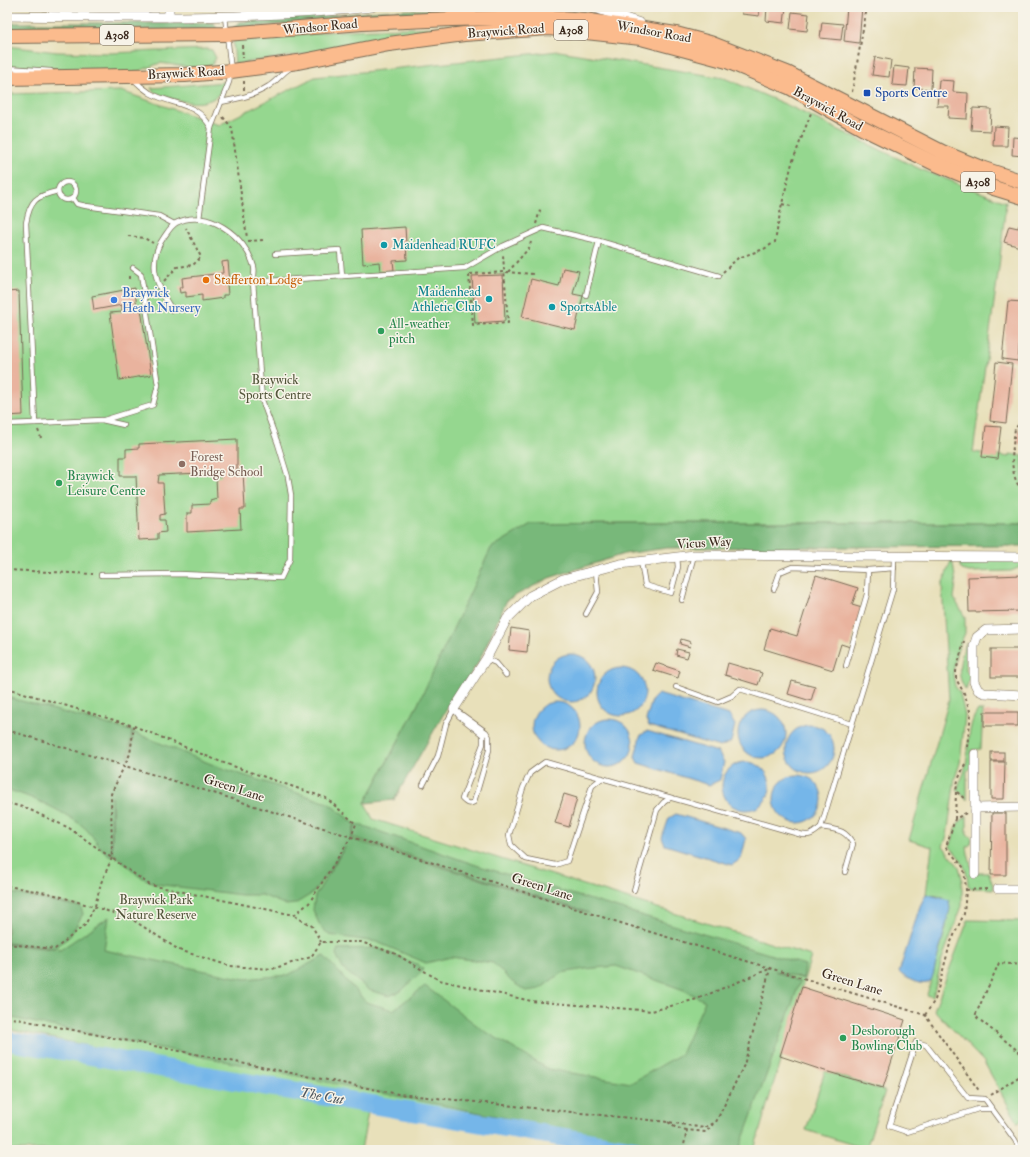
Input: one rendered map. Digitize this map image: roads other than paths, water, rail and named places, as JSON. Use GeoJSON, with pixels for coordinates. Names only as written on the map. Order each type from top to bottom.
{"type":"FeatureCollection","features":[{"type":"Feature","properties":{"kind":"main road","name":"Windsor Road"},"geometry":{"type":"LineString","coordinates":[[7,36],[226,34],[377,22],[549,17],[584,20],[676,34],[710,43],[787,73],[942,152],[981,168],[1023,182]]}},
{"type":"Feature","properties":{"kind":"main road","name":"Braywick Road"},"geometry":{"type":"LineString","coordinates":[[7,78],[185,75],[231,71],[298,62],[389,44],[464,34],[549,28],[641,38],[734,64],[788,87],[862,128],[934,163],[994,188],[1023,197]]}},
{"type":"Feature","properties":{"kind":"street"},"geometry":{"type":"LineString","coordinates":[[169,7],[169,18]]}},
{"type":"Feature","properties":{"kind":"street"},"geometry":{"type":"LineString","coordinates":[[7,16],[41,11],[169,18],[225,16],[270,11],[372,7]]}},
{"type":"Feature","properties":{"kind":"street"},"geometry":{"type":"LineString","coordinates":[[592,7],[676,34]]}},
{"type":"Feature","properties":{"kind":"street","name":"Vicus Way"},"geometry":{"type":"LineString","coordinates":[[454,709],[486,659],[507,618],[530,596],[563,579],[620,564],[694,555],[1023,557]]}},
{"type":"Feature","properties":{"kind":"street"},"geometry":{"type":"LineString","coordinates":[[1023,629],[986,630],[977,637],[974,646],[974,682],[980,692],[1023,695]]}},
{"type":"Feature","properties":{"kind":"street"},"geometry":{"type":"LineString","coordinates":[[971,753],[975,808],[975,874]]}},
{"type":"Feature","properties":{"kind":"street"},"geometry":{"type":"LineString","coordinates":[[975,808],[1023,807]]}},
{"type":"Feature","properties":{"kind":"street"},"geometry":{"type":"LineString","coordinates":[[998,889],[1023,889]]}},
{"type":"Feature","properties":{"kind":"lane"},"geometry":{"type":"LineString","coordinates":[[199,219],[211,128],[227,90],[231,71],[225,16]]}},
{"type":"Feature","properties":{"kind":"lane"},"geometry":{"type":"LineString","coordinates":[[221,102],[237,99],[268,87],[286,70],[298,62]]}},
{"type":"Feature","properties":{"kind":"lane"},"geometry":{"type":"LineString","coordinates":[[7,68],[55,71]]}},
{"type":"Feature","properties":{"kind":"lane"},"geometry":{"type":"LineString","coordinates":[[62,71],[129,76],[150,93],[196,110],[203,115],[211,128]]}},
{"type":"Feature","properties":{"kind":"lane"},"geometry":{"type":"LineString","coordinates":[[70,182],[74,185],[76,190],[73,198],[65,199],[60,196],[58,191],[61,184],[70,182]]}},
{"type":"Feature","properties":{"kind":"lane"},"geometry":{"type":"LineString","coordinates":[[35,423],[26,222],[29,208],[34,201],[39,197],[58,191]]}},
{"type":"Feature","properties":{"kind":"lane"},"geometry":{"type":"LineString","coordinates":[[73,198],[77,204],[159,216],[174,224]]}},
{"type":"Feature","properties":{"kind":"lane"},"geometry":{"type":"LineString","coordinates":[[101,574],[179,574],[281,578],[290,559],[291,495],[288,477],[278,444],[262,400],[253,282],[254,268],[245,243],[225,227],[199,219],[186,220],[174,224],[158,246],[154,258],[155,277],[172,310]]}},
{"type":"Feature","properties":{"kind":"lane"},"geometry":{"type":"LineString","coordinates":[[253,282],[465,268],[503,246],[543,228],[599,242],[719,276]]}},
{"type":"Feature","properties":{"kind":"lane"},"geometry":{"type":"LineString","coordinates":[[586,295],[599,242]]}},
{"type":"Feature","properties":{"kind":"lane"},"geometry":{"type":"LineString","coordinates":[[275,254],[340,250],[342,276]]}},
{"type":"Feature","properties":{"kind":"lane"},"geometry":{"type":"LineString","coordinates":[[7,424],[102,420],[154,405],[158,385],[141,274],[134,268]]}},
{"type":"Feature","properties":{"kind":"lane"},"geometry":{"type":"LineString","coordinates":[[102,420],[124,425]]}},
{"type":"Feature","properties":{"kind":"lane"},"geometry":{"type":"LineString","coordinates":[[682,600],[694,555]]}},
{"type":"Feature","properties":{"kind":"lane"},"geometry":{"type":"LineString","coordinates":[[640,561],[645,585],[671,593],[678,567],[678,557]]}},
{"type":"Feature","properties":{"kind":"lane"},"geometry":{"type":"LineString","coordinates":[[602,778],[592,786],[567,861],[555,865],[526,859],[511,844],[509,835],[523,788],[530,773],[545,762],[602,778],[670,798],[806,836],[814,833],[821,827],[893,589],[894,557]]}},
{"type":"Feature","properties":{"kind":"lane"},"geometry":{"type":"LineString","coordinates":[[774,589],[780,572],[792,566],[868,570],[894,568]]}},
{"type":"Feature","properties":{"kind":"lane"},"geometry":{"type":"LineString","coordinates":[[846,666],[867,594],[868,570]]}},
{"type":"Feature","properties":{"kind":"lane"},"geometry":{"type":"LineString","coordinates":[[586,614],[598,592],[596,571]]}},
{"type":"Feature","properties":{"kind":"lane"},"geometry":{"type":"LineString","coordinates":[[486,659],[496,663],[506,674]]}},
{"type":"Feature","properties":{"kind":"lane"},"geometry":{"type":"LineString","coordinates":[[676,687],[718,702],[732,696],[740,689],[852,724]]}},
{"type":"Feature","properties":{"kind":"lane"},"geometry":{"type":"LineString","coordinates":[[454,709],[486,732],[490,743],[474,802],[470,804],[465,803],[462,799],[483,744],[483,735],[460,716],[454,709]]}},
{"type":"Feature","properties":{"kind":"lane"},"geometry":{"type":"LineString","coordinates":[[423,785],[438,756],[446,724],[454,709]]}},
{"type":"Feature","properties":{"kind":"lane"},"geometry":{"type":"LineString","coordinates":[[634,890],[658,810],[664,802],[670,798]]}},
{"type":"Feature","properties":{"kind":"lane"},"geometry":{"type":"LineString","coordinates":[[821,827],[848,834],[853,844],[845,872]]}},
{"type":"Feature","properties":{"kind":"lane"},"geometry":{"type":"LineString","coordinates":[[992,1109],[978,1109],[907,1132],[889,1126],[916,1042],[926,1045],[968,1098],[985,1099],[1015,1140],[1020,1150]]}},
{"type":"Feature","properties":{"kind":"water"},"geometry":{"type":"Polygon","coordinates":[[[566,654],[576,654],[588,661],[595,673],[595,683],[588,695],[576,702],[566,702],[558,698],[551,691],[547,683],[547,673],[551,665],[558,658],[566,654]]]}},
{"type":"Feature","properties":{"kind":"water"},"geometry":{"type":"Polygon","coordinates":[[[616,668],[626,668],[638,675],[645,687],[645,697],[638,709],[626,716],[616,716],[608,712],[601,705],[597,697],[597,687],[601,679],[608,672],[616,668]]]}},
{"type":"Feature","properties":{"kind":"water"},"geometry":{"type":"Polygon","coordinates":[[[658,694],[729,715],[735,725],[731,742],[720,747],[649,726],[646,720],[652,700],[658,694]]]}},
{"type":"Feature","properties":{"kind":"water"},"geometry":{"type":"Polygon","coordinates":[[[551,702],[561,702],[573,709],[580,721],[580,731],[573,743],[561,750],[551,750],[543,746],[536,739],[532,731],[532,721],[536,713],[543,706],[551,702]]]}},
{"type":"Feature","properties":{"kind":"water"},"geometry":{"type":"Polygon","coordinates":[[[757,710],[767,710],[779,717],[786,729],[786,739],[779,751],[767,758],[757,758],[749,754],[742,747],[738,739],[738,729],[742,721],[749,714],[757,710]]]}},
{"type":"Feature","properties":{"kind":"water"},"geometry":{"type":"Polygon","coordinates":[[[604,719],[614,719],[626,726],[633,738],[633,748],[626,760],[614,767],[604,767],[596,763],[589,756],[585,748],[585,738],[589,730],[596,723],[604,719]]]}},
{"type":"Feature","properties":{"kind":"water"},"geometry":{"type":"Polygon","coordinates":[[[805,725],[815,725],[827,732],[834,744],[834,754],[827,766],[815,773],[805,773],[797,769],[790,762],[786,754],[786,744],[790,736],[797,729],[805,725]]]}},
{"type":"Feature","properties":{"kind":"water"},"geometry":{"type":"Polygon","coordinates":[[[647,731],[718,752],[724,762],[720,780],[709,785],[638,763],[635,757],[640,736],[647,731]]]}},
{"type":"Feature","properties":{"kind":"water"},"geometry":{"type":"Polygon","coordinates":[[[741,762],[751,762],[763,769],[770,781],[770,791],[763,803],[751,810],[741,810],[733,806],[726,799],[722,791],[722,781],[726,773],[733,766],[741,762]]]}},
{"type":"Feature","properties":{"kind":"water"},"geometry":{"type":"Polygon","coordinates":[[[793,775],[803,775],[815,782],[822,794],[822,804],[815,816],[803,823],[793,823],[785,819],[778,812],[774,804],[774,794],[778,786],[785,779],[793,775]]]}},
{"type":"Feature","properties":{"kind":"water"},"geometry":{"type":"Polygon","coordinates":[[[676,814],[741,833],[746,839],[741,859],[732,865],[665,845],[662,838],[669,818],[676,814]]]}},
{"type":"Feature","properties":{"kind":"water"},"geometry":{"type":"Polygon","coordinates":[[[926,894],[949,900],[950,909],[931,981],[927,983],[919,983],[905,977],[899,972],[920,906],[926,894]]]}},
{"type":"Feature","properties":{"kind":"waterway","name":"The Cut"},"geometry":{"type":"LineString","coordinates":[[7,1041],[637,1150]]}},
{"type":"Feature","properties":{"kind":"place","name":"Sports Centre"},"geometry":{"type":"Point","coordinates":[867,93]}},
{"type":"Feature","properties":{"kind":"place","name":"Maidenhead RUFC"},"geometry":{"type":"Point","coordinates":[384,245]}},
{"type":"Feature","properties":{"kind":"place","name":"Stafferton Lodge"},"geometry":{"type":"Point","coordinates":[206,280]}},
{"type":"Feature","properties":{"kind":"place","name":"Maidenhead Athletic Club"},"geometry":{"type":"Point","coordinates":[489,299]}},
{"type":"Feature","properties":{"kind":"place","name":"Braywick Heath Nursery"},"geometry":{"type":"Point","coordinates":[114,300]}},
{"type":"Feature","properties":{"kind":"place","name":"SportsAble"},"geometry":{"type":"Point","coordinates":[552,307]}},
{"type":"Feature","properties":{"kind":"place","name":"All-weather pitch"},"geometry":{"type":"Point","coordinates":[381,331]}},
{"type":"Feature","properties":{"kind":"place","name":"Forest Bridge School"},"geometry":{"type":"Point","coordinates":[182,464]}},
{"type":"Feature","properties":{"kind":"place","name":"Braywick Leisure Centre"},"geometry":{"type":"Point","coordinates":[59,483]}},
{"type":"Feature","properties":{"kind":"place","name":"Desborough Bowling Club"},"geometry":{"type":"Point","coordinates":[843,1038]}},
{"type":"Feature","properties":{"kind":"park label","name":"Braywick Sports Centre"},"geometry":{"type":"Point","coordinates":[275,388]}},
{"type":"Feature","properties":{"kind":"park label","name":"Braywick Park Nature Reserve"},"geometry":{"type":"Point","coordinates":[156,908]}}]}
